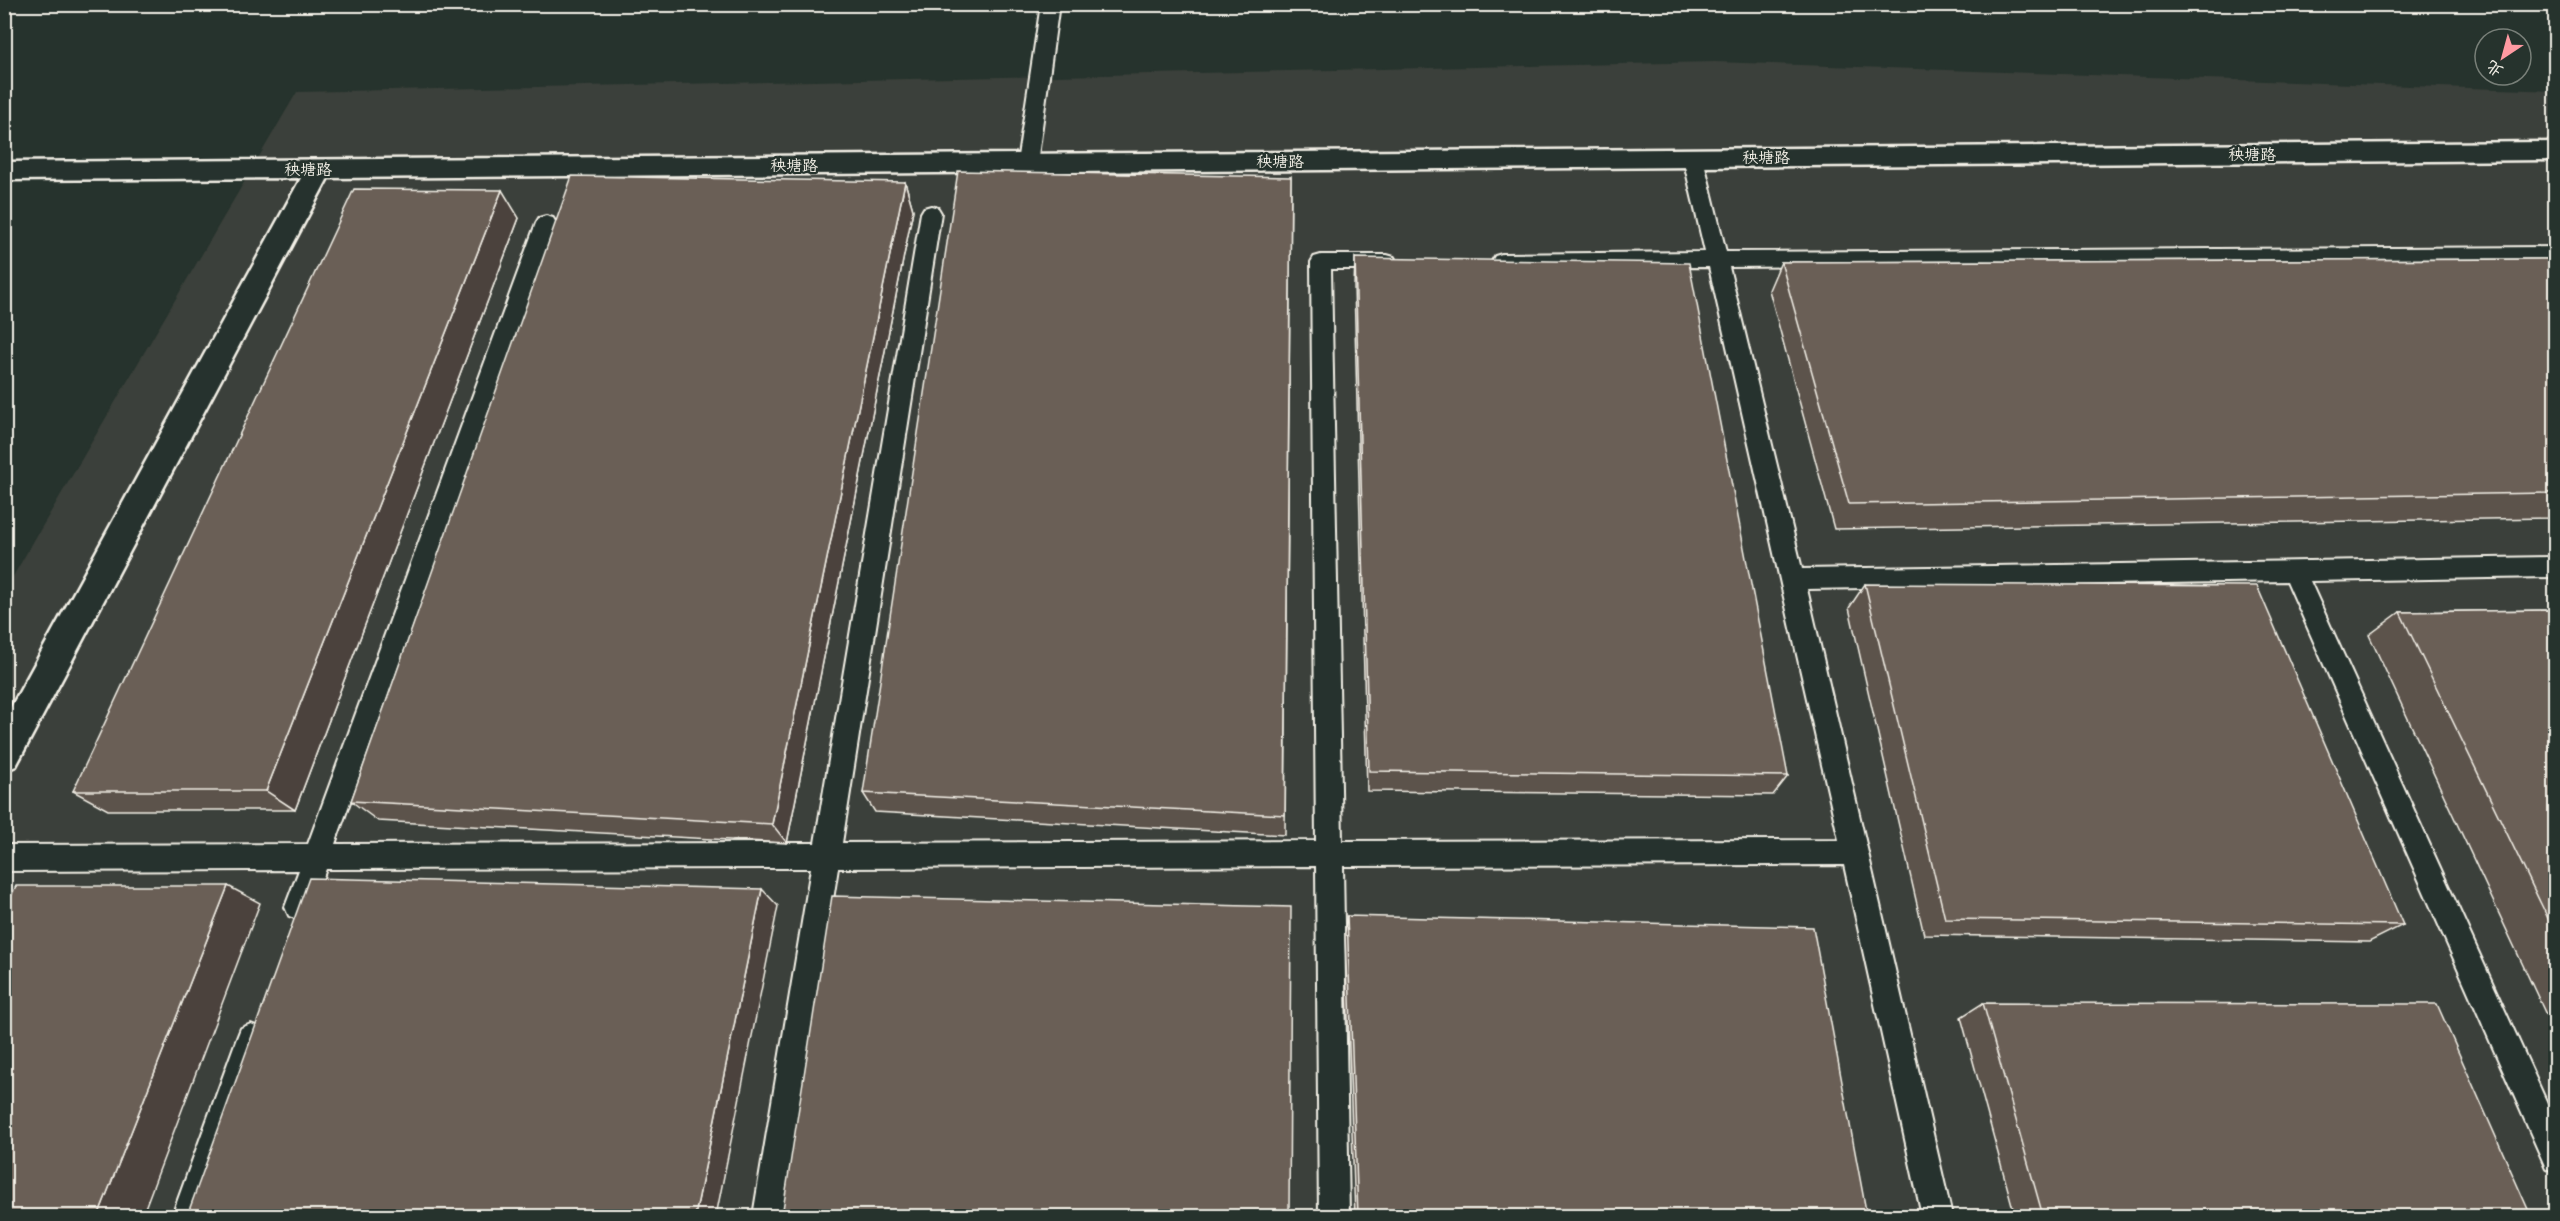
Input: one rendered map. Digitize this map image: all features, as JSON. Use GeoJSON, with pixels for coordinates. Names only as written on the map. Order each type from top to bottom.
{"type":"FeatureCollection","features":[{"type":"Feature","properties":{"kind":"main road","name":"秧塘路"},"geometry":{"type":"LineString","coordinates":[[4,171],[2556,151]]}},
{"type":"Feature","properties":{"kind":"main road"},"geometry":{"type":"LineString","coordinates":[[4,755],[319,169]]}},
{"type":"Feature","properties":{"kind":"lane"},"geometry":{"type":"LineString","coordinates":[[1027,163],[1050,4]]}},
{"type":"Feature","properties":{"kind":"lane"},"geometry":{"type":"LineString","coordinates":[[1693,158],[1793,579],[1937,1216]]}},
{"type":"Feature","properties":{"kind":"lane"},"geometry":{"type":"LineString","coordinates":[[768,1216],[931,213]]}},
{"type":"Feature","properties":{"kind":"lane"},"geometry":{"type":"LineString","coordinates":[[292,924],[546,223]]}},
{"type":"Feature","properties":{"kind":"lane"},"geometry":{"type":"LineString","coordinates":[[1484,261],[2556,254]]}},
{"type":"Feature","properties":{"kind":"lane"},"geometry":{"type":"LineString","coordinates":[[1334,1216],[1321,262],[1414,261]]}},
{"type":"Feature","properties":{"kind":"lane"},"geometry":{"type":"LineString","coordinates":[[1793,579],[2556,567]]}},
{"type":"Feature","properties":{"kind":"lane"},"geometry":{"type":"LineString","coordinates":[[2294,571],[2556,1158]]}},
{"type":"Feature","properties":{"kind":"lane"},"geometry":{"type":"LineString","coordinates":[[4,858],[1855,852]]}},
{"type":"Feature","properties":{"kind":"lane"},"geometry":{"type":"LineString","coordinates":[[187,1216],[260,1014]]}},
{"type":"Feature","properties":{"kind":"shaded area"},"geometry":{"type":"Polygon","coordinates":[[[1715,62],[2555,91],[2555,1216],[5,1216],[5,590],[297,92],[1715,62]]]}},
{"type":"Feature","properties":{"kind":"building"},"geometry":{"type":"Polygon","coordinates":[[[958,171],[1291,177],[1285,815],[863,793],[958,171]]]}},
{"type":"Feature","properties":{"kind":"building"},"geometry":{"type":"Polygon","coordinates":[[[572,176],[905,182],[772,824],[351,801],[572,176]]]}},
{"type":"Feature","properties":{"kind":"building"},"geometry":{"type":"Polygon","coordinates":[[[354,189],[502,190],[266,791],[73,791],[354,189]]]}},
{"type":"Feature","properties":{"kind":"building"},"geometry":{"type":"Polygon","coordinates":[[[1355,258],[1689,263],[1788,776],[1369,771],[1355,258]]]}},
{"type":"Feature","properties":{"kind":"building"},"geometry":{"type":"Polygon","coordinates":[[[2556,259],[2556,493],[1849,504],[1781,262],[2556,259]]]}},
{"type":"Feature","properties":{"kind":"building"},"geometry":{"type":"Polygon","coordinates":[[[1865,584],[2257,586],[2403,925],[1945,919],[1865,584]]]}},
{"type":"Feature","properties":{"kind":"building"},"geometry":{"type":"Polygon","coordinates":[[[2556,610],[2556,935],[2400,612],[2556,610]]]}},
{"type":"Feature","properties":{"kind":"building"},"geometry":{"type":"Polygon","coordinates":[[[309,878],[762,889],[695,1216],[187,1216],[309,878]]]}},
{"type":"Feature","properties":{"kind":"building"},"geometry":{"type":"Polygon","coordinates":[[[16,886],[228,886],[98,1216],[4,1216],[4,910],[16,886]]]}},
{"type":"Feature","properties":{"kind":"building"},"geometry":{"type":"Polygon","coordinates":[[[832,896],[1291,907],[1289,1216],[782,1216],[832,896]]]}},
{"type":"Feature","properties":{"kind":"building"},"geometry":{"type":"Polygon","coordinates":[[[1347,916],[1813,927],[1867,1216],[1358,1216],[1347,916]]]}},
{"type":"Feature","properties":{"kind":"building"},"geometry":{"type":"Polygon","coordinates":[[[1983,1003],[2437,1004],[2531,1216],[2043,1216],[1983,1003]]]}}]}
